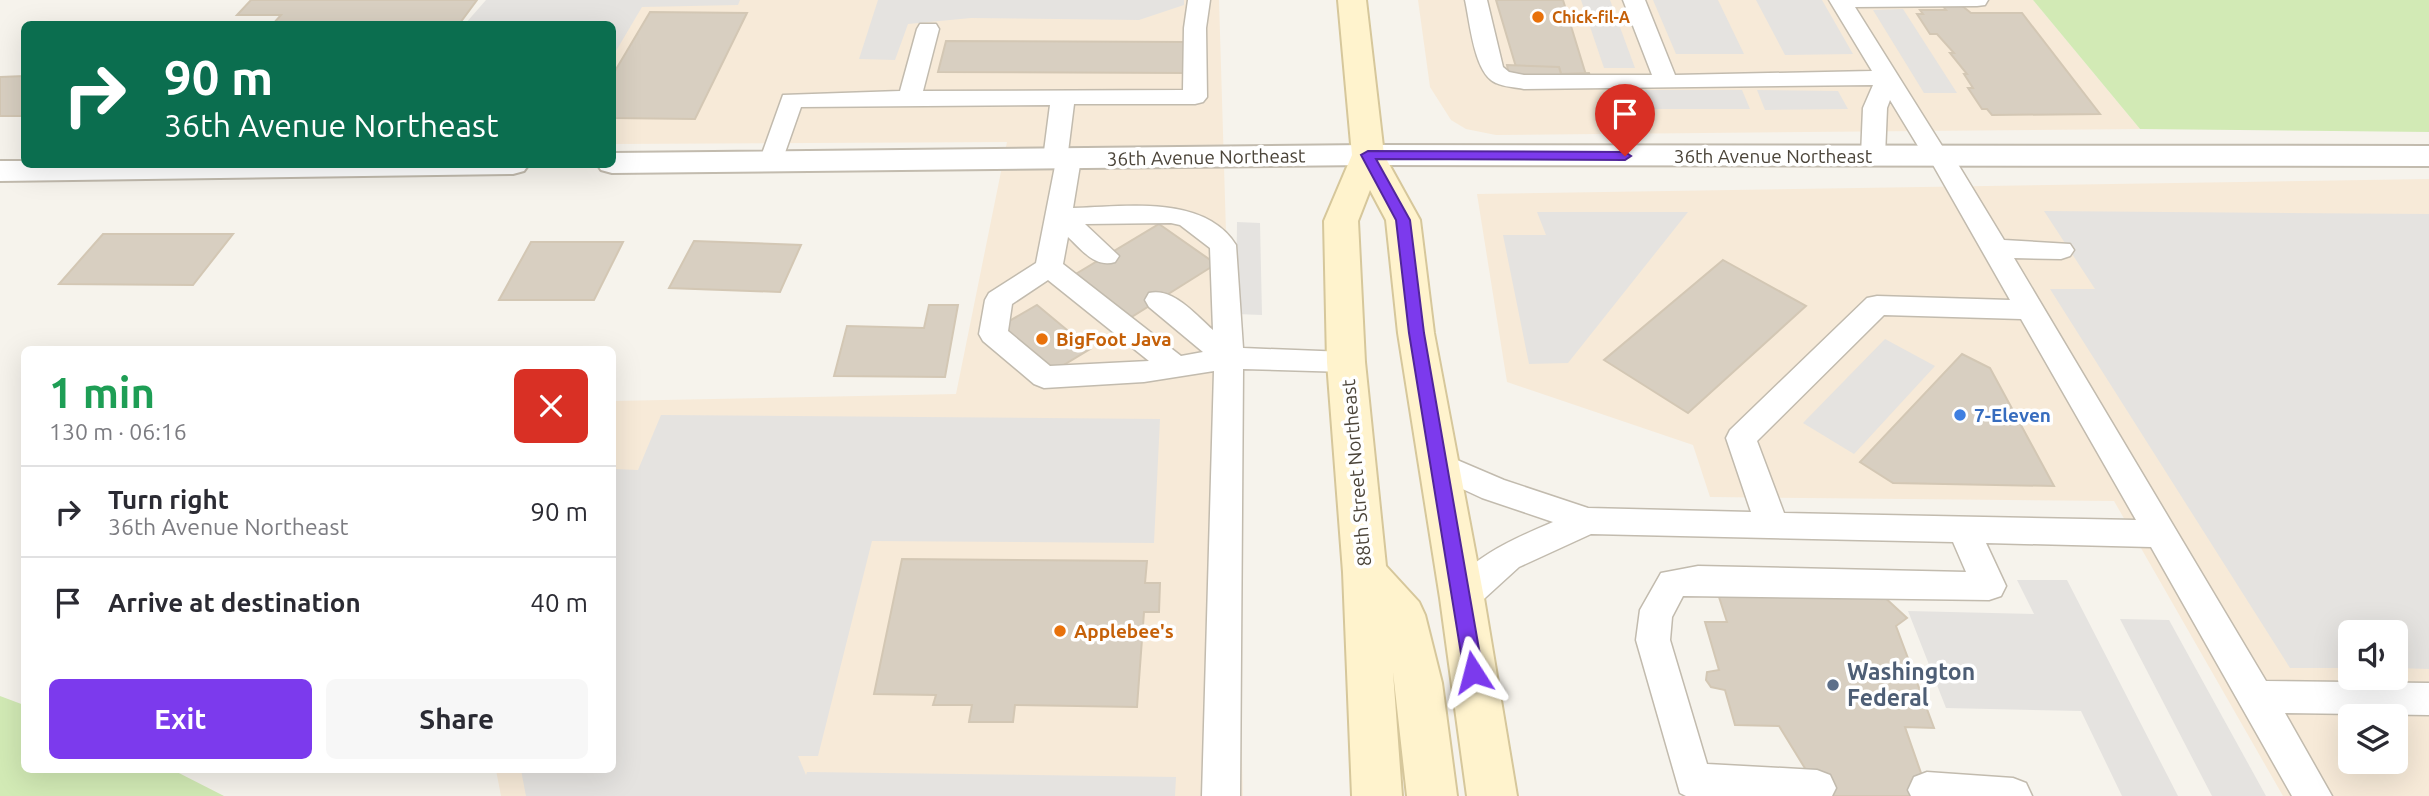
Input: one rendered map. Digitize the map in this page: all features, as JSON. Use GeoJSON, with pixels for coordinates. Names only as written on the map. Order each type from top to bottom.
{"type":"FeatureCollection","features":[{"type":"Feature","properties":{"kind":"main road","name":"88th Street Northeast"},"geometry":{"type":"LineString","coordinates":[[1352,0],[1368,155],[1403,220],[1416,333],[1462,598],[1492,796]]}},
{"type":"Feature","properties":{"kind":"main road","name":"88th Street Northeast"},"geometry":{"type":"LineString","coordinates":[[1368,155],[1341,221],[1346,362],[1365,572],[1377,796]]}},
{"type":"Feature","properties":{"kind":"main road"},"geometry":{"type":"LineString","coordinates":[[1365,572],[1403,615],[1419,683],[1432,796]]}},
{"type":"Feature","properties":{"kind":"street","name":"36th Avenue Northeast"},"geometry":{"type":"LineString","coordinates":[[616,163],[1368,155],[2429,156]]}},
{"type":"Feature","properties":{"kind":"street"},"geometry":{"type":"LineString","coordinates":[[0,171],[55,168]]}},
{"type":"Feature","properties":{"kind":"lane"},"geometry":{"type":"LineString","coordinates":[[771,162],[791,100],[1195,97],[1195,28],[1199,0]]}},
{"type":"Feature","properties":{"kind":"lane"},"geometry":{"type":"LineString","coordinates":[[1476,0],[1492,69],[1502,78],[1524,82],[1887,78]]}},
{"type":"Feature","properties":{"kind":"lane"},"geometry":{"type":"LineString","coordinates":[[1634,0],[1666,82]]}},
{"type":"Feature","properties":{"kind":"lane"},"geometry":{"type":"LineString","coordinates":[[1841,1],[1977,0]]}},
{"type":"Feature","properties":{"kind":"lane"},"geometry":{"type":"LineString","coordinates":[[1841,1],[2032,310],[2313,796]]}},
{"type":"Feature","properties":{"kind":"lane"},"geometry":{"type":"LineString","coordinates":[[909,98],[928,29]]}},
{"type":"Feature","properties":{"kind":"lane"},"geometry":{"type":"LineString","coordinates":[[1874,156],[1875,108],[1887,78]]}},
{"type":"Feature","properties":{"kind":"lane"},"geometry":{"type":"LineString","coordinates":[[1063,98],[1059,216],[1049,267],[999,300],[993,334],[1044,377],[1144,372],[1229,358],[1346,362]]}},
{"type":"Feature","properties":{"kind":"lane"},"geometry":{"type":"LineString","coordinates":[[1059,216],[1140,223],[1171,215],[1189,219],[1223,245],[1229,358],[1221,796]]}},
{"type":"Feature","properties":{"kind":"lane"},"geometry":{"type":"LineString","coordinates":[[1059,216],[1106,256]]}},
{"type":"Feature","properties":{"kind":"lane"},"geometry":{"type":"LineString","coordinates":[[1995,249],[2061,250]]}},
{"type":"Feature","properties":{"kind":"lane"},"geometry":{"type":"LineString","coordinates":[[1049,267],[1176,367]]}},
{"type":"Feature","properties":{"kind":"lane"},"geometry":{"type":"LineString","coordinates":[[1203,272],[1225,289]]}},
{"type":"Feature","properties":{"kind":"lane"},"geometry":{"type":"LineString","coordinates":[[1159,300],[1229,358]]}},
{"type":"Feature","properties":{"kind":"lane"},"geometry":{"type":"LineString","coordinates":[[1772,525],[1741,438],[1877,305],[2032,310]]}},
{"type":"Feature","properties":{"kind":"lane"},"geometry":{"type":"LineString","coordinates":[[1439,465],[1493,489],[1588,521],[2161,534]]}},
{"type":"Feature","properties":{"kind":"lane"},"geometry":{"type":"LineString","coordinates":[[1462,598],[1507,557],[1588,521]]}},
{"type":"Feature","properties":{"kind":"lane"},"geometry":{"type":"LineString","coordinates":[[1817,788],[1693,781],[1653,640],[1653,619],[1664,594],[1673,583],[1698,580],[1989,586],[1964,530]]}},
{"type":"Feature","properties":{"kind":"lane"},"geometry":{"type":"LineString","coordinates":[[2256,696],[2429,699]]}},
{"type":"Feature","properties":{"kind":"lane"},"geometry":{"type":"LineString","coordinates":[[1927,790],[2013,796]]}},
{"type":"Feature","properties":{"kind":"shaded area"},"geometry":{"type":"Polygon","coordinates":[[[486,0],[740,0],[738,5],[642,7],[616,51],[616,21],[468,21],[486,0]]]}},
{"type":"Feature","properties":{"kind":"shaded area"},"geometry":{"type":"Polygon","coordinates":[[[536,0],[1219,0],[1243,796],[501,796],[497,773],[616,773],[616,401],[956,394],[1007,142],[616,144],[616,21],[602,21],[536,0]]]}},
{"type":"Feature","properties":{"kind":"shaded area"},"geometry":{"type":"Polygon","coordinates":[[[878,0],[1184,0],[1184,5],[1139,20],[971,18],[908,24],[895,60],[859,59],[878,0]]]}},
{"type":"Feature","properties":{"kind":"shaded area"},"geometry":{"type":"Polygon","coordinates":[[[1418,0],[2033,0],[2140,129],[1496,135],[1466,129],[1451,120],[1430,87],[1418,0]]]}},
{"type":"Feature","properties":{"kind":"shaded area"},"geometry":{"type":"Polygon","coordinates":[[[1581,0],[1610,0],[1635,68],[1604,68],[1581,0]]]}},
{"type":"Feature","properties":{"kind":"shaded area"},"geometry":{"type":"Polygon","coordinates":[[[1653,0],[1718,0],[1744,54],[1676,54],[1653,0]]]}},
{"type":"Feature","properties":{"kind":"shaded area"},"geometry":{"type":"Polygon","coordinates":[[[1756,0],[1822,0],[1853,54],[1785,55],[1756,0]]]}},
{"type":"Feature","properties":{"kind":"shaded area"},"geometry":{"type":"Polygon","coordinates":[[[1903,9],[1957,93],[1924,93],[1873,10],[1903,9]]]}},
{"type":"Feature","properties":{"kind":"shaded area"},"geometry":{"type":"Polygon","coordinates":[[[1643,90],[1742,90],[1750,109],[1651,109],[1643,90]]]}},
{"type":"Feature","properties":{"kind":"shaded area"},"geometry":{"type":"Polygon","coordinates":[[[1757,90],[1838,91],[1848,109],[1765,110],[1757,90]]]}},
{"type":"Feature","properties":{"kind":"shaded area"},"geometry":{"type":"Polygon","coordinates":[[[2429,179],[2429,796],[2283,796],[2114,501],[1710,497],[1693,445],[1507,382],[1477,194],[2429,179]]]}},
{"type":"Feature","properties":{"kind":"shaded area"},"geometry":{"type":"Polygon","coordinates":[[[2044,211],[2429,214],[2429,669],[2408,668],[2408,620],[2338,620],[2338,668],[2290,668],[2050,289],[2095,289],[2044,211]]]}},
{"type":"Feature","properties":{"kind":"shaded area"},"geometry":{"type":"Polygon","coordinates":[[[1537,212],[1688,212],[1568,363],[1529,364],[1503,235],[1546,235],[1537,212]]]}},
{"type":"Feature","properties":{"kind":"shaded area"},"geometry":{"type":"Polygon","coordinates":[[[1237,222],[1260,223],[1262,315],[1236,314],[1237,222]]]}},
{"type":"Feature","properties":{"kind":"shaded area"},"geometry":{"type":"Polygon","coordinates":[[[1885,339],[1935,366],[1854,454],[1803,423],[1885,339]]]}},
{"type":"Feature","properties":{"kind":"shaded area"},"geometry":{"type":"Polygon","coordinates":[[[661,415],[1160,419],[1154,543],[872,541],[818,756],[798,756],[806,775],[807,772],[1176,777],[1175,796],[526,796],[522,773],[616,773],[616,469],[638,470],[661,415]]]}},
{"type":"Feature","properties":{"kind":"shaded area"},"geometry":{"type":"Polygon","coordinates":[[[2017,580],[2067,580],[2178,796],[2122,796],[2081,711],[1946,708],[1908,611],[2034,614],[2017,580]]]}},
{"type":"Feature","properties":{"kind":"shaded area"},"geometry":{"type":"Polygon","coordinates":[[[2120,619],[2169,620],[2266,796],[2212,796],[2120,619]]]}},
{"type":"Feature","properties":{"kind":"green space"},"geometry":{"type":"Polygon","coordinates":[[[2033,0],[2429,0],[2429,132],[2140,129],[2033,0]]]}},
{"type":"Feature","properties":{"kind":"green space"},"geometry":{"type":"Polygon","coordinates":[[[0,696],[21,704],[21,773],[179,773],[224,796],[0,796],[0,696]]]}},
{"type":"Feature","properties":{"kind":"building"},"geometry":{"type":"Polygon","coordinates":[[[251,0],[477,0],[461,21],[276,21],[281,15],[237,15],[251,0]]]}},
{"type":"Feature","properties":{"kind":"building"},"geometry":{"type":"Polygon","coordinates":[[[1496,0],[1563,0],[1586,75],[1561,74],[1559,67],[1516,67],[1496,0]]]}},
{"type":"Feature","properties":{"kind":"building"},"geometry":{"type":"Polygon","coordinates":[[[1942,5],[1961,5],[1971,13],[2022,13],[2100,114],[1992,115],[1987,109],[1982,109],[1968,88],[1973,88],[1964,74],[1967,74],[1950,53],[1954,53],[1937,34],[1930,34],[1917,14],[1923,14],[1920,10],[1946,10],[1942,5]]]}},
{"type":"Feature","properties":{"kind":"building"},"geometry":{"type":"Polygon","coordinates":[[[650,12],[747,13],[695,119],[616,118],[616,69],[650,12]]]}},
{"type":"Feature","properties":{"kind":"building"},"geometry":{"type":"Polygon","coordinates":[[[946,41],[1186,42],[1186,73],[938,72],[946,41]]]}},
{"type":"Feature","properties":{"kind":"building"},"geometry":{"type":"Polygon","coordinates":[[[1507,65],[1559,67],[1561,74],[1589,73],[1593,84],[1509,76],[1507,65]]]}},
{"type":"Feature","properties":{"kind":"building"},"geometry":{"type":"Polygon","coordinates":[[[21,76],[21,116],[0,116],[0,77],[21,76]]]}},
{"type":"Feature","properties":{"kind":"building"},"geometry":{"type":"Polygon","coordinates":[[[1159,224],[1216,264],[1130,318],[1074,275],[1159,224]]]}},
{"type":"Feature","properties":{"kind":"building"},"geometry":{"type":"Polygon","coordinates":[[[103,234],[233,234],[193,285],[59,284],[103,234]]]}},
{"type":"Feature","properties":{"kind":"building"},"geometry":{"type":"Polygon","coordinates":[[[694,241],[801,245],[780,292],[669,288],[694,241]]]}},
{"type":"Feature","properties":{"kind":"building"},"geometry":{"type":"Polygon","coordinates":[[[531,242],[623,242],[594,300],[499,300],[531,242]]]}},
{"type":"Feature","properties":{"kind":"building"},"geometry":{"type":"Polygon","coordinates":[[[1723,260],[1806,306],[1688,413],[1604,360],[1723,260]]]}},
{"type":"Feature","properties":{"kind":"building"},"geometry":{"type":"Polygon","coordinates":[[[929,305],[958,305],[945,377],[834,376],[847,326],[924,328],[929,305]]]}},
{"type":"Feature","properties":{"kind":"building"},"geometry":{"type":"Polygon","coordinates":[[[1037,305],[1090,349],[1052,372],[999,327],[1037,305]]]}},
{"type":"Feature","properties":{"kind":"building","name":"7-Eleven"},"geometry":{"type":"Polygon","coordinates":[[[1962,354],[1990,368],[2054,486],[1893,483],[1860,462],[1962,354]]]}},
{"type":"Feature","properties":{"kind":"building"},"geometry":{"type":"Polygon","coordinates":[[[902,559],[1147,561],[1145,583],[1160,583],[1159,612],[1144,612],[1137,707],[1015,705],[1013,722],[969,722],[972,705],[933,705],[936,695],[874,694],[902,559]]]}},
{"type":"Feature","properties":{"kind":"building"},"geometry":{"type":"Polygon","coordinates":[[[1881,594],[1907,618],[1896,626],[1934,728],[1905,727],[1929,796],[1822,796],[1779,726],[1735,725],[1725,690],[1711,687],[1706,680],[1707,672],[1719,670],[1705,622],[1727,622],[1719,597],[1881,594]]]}},
{"type":"Feature","properties":{"kind":"place","name":"Chick-fil-A"},"geometry":{"type":"Point","coordinates":[1538,17]}},
{"type":"Feature","properties":{"kind":"place","name":"BigFoot Java"},"geometry":{"type":"Point","coordinates":[1042,339]}},
{"type":"Feature","properties":{"kind":"place","name":"7-Eleven"},"geometry":{"type":"Point","coordinates":[1960,415]}},
{"type":"Feature","properties":{"kind":"place","name":"Applebee's"},"geometry":{"type":"Point","coordinates":[1060,631]}},
{"type":"Feature","properties":{"kind":"place","name":"Washington Federal"},"geometry":{"type":"Point","coordinates":[1833,685]}},
{"type":"Feature","properties":{"kind":"route"},"geometry":{"type":"LineString","coordinates":[[1473,672],[1416,333],[1403,220],[1368,155],[1625,156]]}}]}
